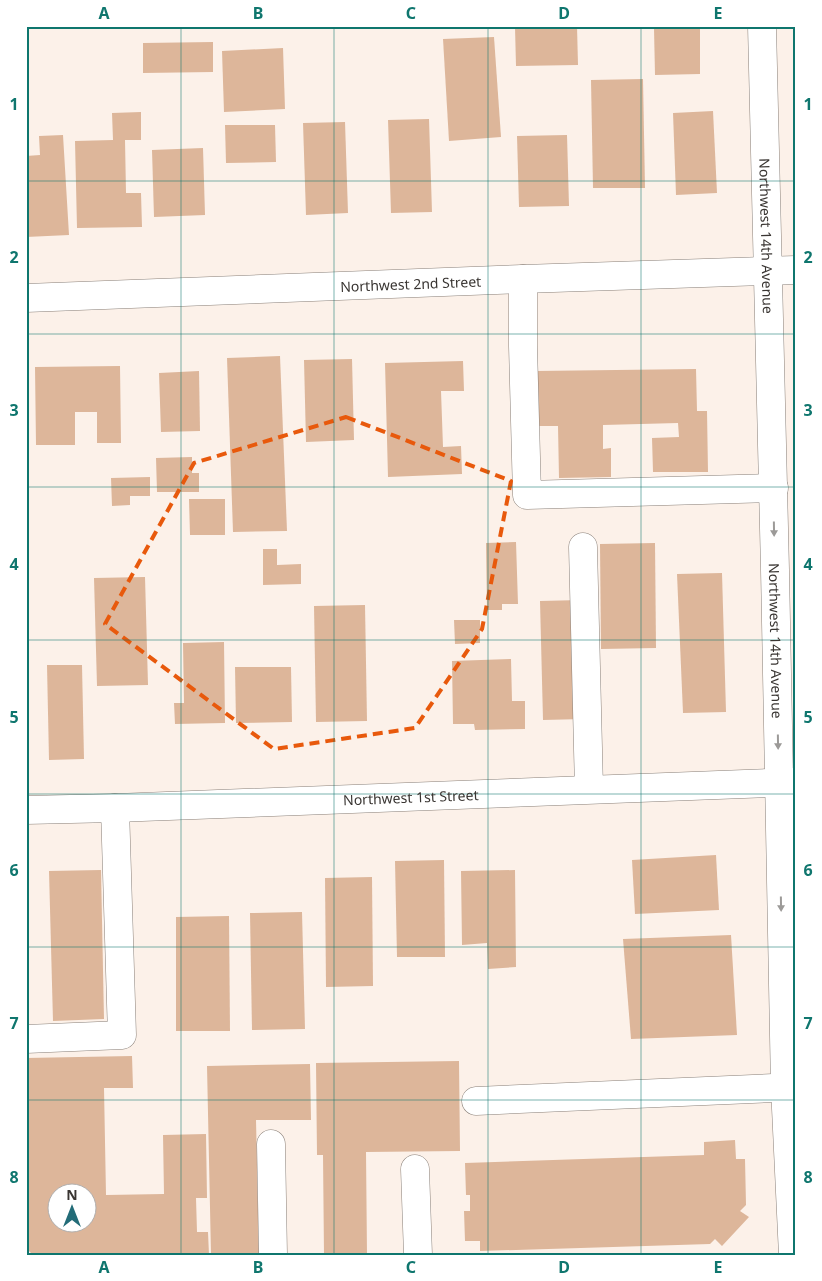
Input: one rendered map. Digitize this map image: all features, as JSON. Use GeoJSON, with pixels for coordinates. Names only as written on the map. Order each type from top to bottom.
{"type":"FeatureCollection","features":[{"type":"Feature","properties":{"kind":"street","name":"Northwest 14th Avenue"},"geometry":{"type":"LineString","coordinates":[[762,26],[774,488],[787,782],[793,1255]]}},
{"type":"Feature","properties":{"kind":"street","name":"Northwest 2nd Street"},"geometry":{"type":"LineString","coordinates":[[26,298],[796,270]]}},
{"type":"Feature","properties":{"kind":"street"},"geometry":{"type":"LineString","coordinates":[[523,279],[523,346],[528,495],[774,488]]}},
{"type":"Feature","properties":{"kind":"street"},"geometry":{"type":"LineString","coordinates":[[583,547],[589,789]]}},
{"type":"Feature","properties":{"kind":"street","name":"Northwest 1st Street"},"geometry":{"type":"LineString","coordinates":[[26,810],[787,782]]}},
{"type":"Feature","properties":{"kind":"street"},"geometry":{"type":"LineString","coordinates":[[26,1039],[122,1035],[115,808]]}},
{"type":"Feature","properties":{"kind":"street"},"geometry":{"type":"LineString","coordinates":[[476,1101],[790,1087]]}},
{"type":"Feature","properties":{"kind":"street"},"geometry":{"type":"LineString","coordinates":[[271,1144],[273,1255]]}},
{"type":"Feature","properties":{"kind":"street"},"geometry":{"type":"LineString","coordinates":[[415,1169],[418,1255]]}},
{"type":"Feature","properties":{"kind":"highlighted area"},"geometry":{"type":"Polygon","coordinates":[[[346,417],[511,481],[482,629],[415,728],[274,749],[105,624],[194,463],[346,417]]]}},
{"type":"Feature","properties":{"kind":"building"},"geometry":{"type":"Polygon","coordinates":[[[577,26],[578,65],[516,66],[515,27],[577,26]]]}},
{"type":"Feature","properties":{"kind":"building"},"geometry":{"type":"Polygon","coordinates":[[[700,27],[700,74],[655,75],[654,28],[700,27]]]}},
{"type":"Feature","properties":{"kind":"building"},"geometry":{"type":"Polygon","coordinates":[[[494,37],[501,137],[449,141],[443,39],[494,37]]]}},
{"type":"Feature","properties":{"kind":"building"},"geometry":{"type":"Polygon","coordinates":[[[213,42],[213,72],[143,73],[143,43],[213,42]]]}},
{"type":"Feature","properties":{"kind":"building"},"geometry":{"type":"Polygon","coordinates":[[[283,48],[285,109],[224,112],[222,51],[283,48]]]}},
{"type":"Feature","properties":{"kind":"building"},"geometry":{"type":"Polygon","coordinates":[[[643,79],[645,188],[593,188],[591,80],[643,79]]]}},
{"type":"Feature","properties":{"kind":"building"},"geometry":{"type":"Polygon","coordinates":[[[713,111],[717,193],[676,195],[673,113],[713,111]]]}},
{"type":"Feature","properties":{"kind":"building"},"geometry":{"type":"Polygon","coordinates":[[[141,112],[141,140],[125,140],[126,193],[141,193],[142,227],[77,228],[75,141],[113,140],[112,113],[141,112]]]}},
{"type":"Feature","properties":{"kind":"building"},"geometry":{"type":"Polygon","coordinates":[[[429,119],[432,212],[391,213],[388,120],[429,119]]]}},
{"type":"Feature","properties":{"kind":"building"},"geometry":{"type":"Polygon","coordinates":[[[345,122],[348,213],[306,215],[303,123],[345,122]]]}},
{"type":"Feature","properties":{"kind":"building"},"geometry":{"type":"Polygon","coordinates":[[[225,125],[275,125],[276,162],[226,163],[225,125]]]}},
{"type":"Feature","properties":{"kind":"building"},"geometry":{"type":"Polygon","coordinates":[[[63,135],[69,235],[26,237],[26,156],[40,155],[39,136],[63,135]]]}},
{"type":"Feature","properties":{"kind":"building"},"geometry":{"type":"Polygon","coordinates":[[[567,135],[569,206],[519,207],[517,136],[567,135]]]}},
{"type":"Feature","properties":{"kind":"building"},"geometry":{"type":"Polygon","coordinates":[[[203,148],[205,215],[154,217],[152,150],[203,148]]]}},
{"type":"Feature","properties":{"kind":"building"},"geometry":{"type":"Polygon","coordinates":[[[280,356],[287,531],[233,532],[227,358],[280,356]]]}},
{"type":"Feature","properties":{"kind":"building"},"geometry":{"type":"Polygon","coordinates":[[[352,359],[354,440],[306,442],[304,360],[352,359]]]}},
{"type":"Feature","properties":{"kind":"building"},"geometry":{"type":"Polygon","coordinates":[[[463,361],[464,391],[441,391],[443,447],[461,446],[462,474],[388,477],[385,363],[463,361]]]}},
{"type":"Feature","properties":{"kind":"building"},"geometry":{"type":"Polygon","coordinates":[[[120,366],[121,443],[97,443],[97,412],[75,412],[75,445],[36,445],[35,367],[120,366]]]}},
{"type":"Feature","properties":{"kind":"building"},"geometry":{"type":"Polygon","coordinates":[[[696,369],[697,411],[707,411],[708,472],[653,472],[652,438],[679,437],[678,423],[603,425],[603,449],[611,448],[611,477],[559,478],[558,426],[537,426],[536,371],[696,369]]]}},
{"type":"Feature","properties":{"kind":"building"},"geometry":{"type":"Polygon","coordinates":[[[199,371],[200,431],[161,432],[159,373],[199,371]]]}},
{"type":"Feature","properties":{"kind":"building"},"geometry":{"type":"Polygon","coordinates":[[[192,457],[192,473],[199,473],[199,492],[157,492],[156,458],[192,457]]]}},
{"type":"Feature","properties":{"kind":"building"},"geometry":{"type":"Polygon","coordinates":[[[150,477],[150,496],[130,496],[130,505],[112,506],[111,478],[150,477]]]}},
{"type":"Feature","properties":{"kind":"building"},"geometry":{"type":"Polygon","coordinates":[[[189,499],[225,499],[225,535],[190,535],[189,499]]]}},
{"type":"Feature","properties":{"kind":"building"},"geometry":{"type":"Polygon","coordinates":[[[516,542],[518,604],[502,604],[502,610],[487,610],[486,543],[516,542]]]}},
{"type":"Feature","properties":{"kind":"building"},"geometry":{"type":"Polygon","coordinates":[[[655,543],[656,648],[601,649],[600,544],[655,543]]]}},
{"type":"Feature","properties":{"kind":"building"},"geometry":{"type":"Polygon","coordinates":[[[263,549],[277,549],[277,565],[301,564],[301,584],[263,585],[263,549]]]}},
{"type":"Feature","properties":{"kind":"building"},"geometry":{"type":"Polygon","coordinates":[[[722,573],[726,712],[683,713],[677,574],[722,573]]]}},
{"type":"Feature","properties":{"kind":"building"},"geometry":{"type":"Polygon","coordinates":[[[145,577],[148,685],[97,686],[94,578],[145,577]]]}},
{"type":"Feature","properties":{"kind":"building"},"geometry":{"type":"Polygon","coordinates":[[[581,600],[584,719],[543,720],[540,601],[581,600]]]}},
{"type":"Feature","properties":{"kind":"building"},"geometry":{"type":"Polygon","coordinates":[[[365,605],[367,721],[316,722],[314,606],[365,605]]]}},
{"type":"Feature","properties":{"kind":"building"},"geometry":{"type":"Polygon","coordinates":[[[454,620],[480,620],[480,643],[455,644],[454,620]]]}},
{"type":"Feature","properties":{"kind":"building"},"geometry":{"type":"Polygon","coordinates":[[[224,642],[225,723],[175,724],[174,703],[184,703],[183,643],[224,642]]]}},
{"type":"Feature","properties":{"kind":"building"},"geometry":{"type":"Polygon","coordinates":[[[511,659],[512,701],[525,701],[525,729],[475,730],[474,724],[453,724],[452,661],[511,659]]]}},
{"type":"Feature","properties":{"kind":"building"},"geometry":{"type":"Polygon","coordinates":[[[47,665],[82,665],[84,759],[49,760],[47,665]]]}},
{"type":"Feature","properties":{"kind":"building"},"geometry":{"type":"Polygon","coordinates":[[[235,667],[291,667],[292,722],[236,723],[235,667]]]}},
{"type":"Feature","properties":{"kind":"building"},"geometry":{"type":"Polygon","coordinates":[[[716,855],[719,910],[635,914],[632,860],[716,855]]]}},
{"type":"Feature","properties":{"kind":"building"},"geometry":{"type":"Polygon","coordinates":[[[444,860],[445,957],[397,957],[395,861],[444,860]]]}},
{"type":"Feature","properties":{"kind":"building"},"geometry":{"type":"Polygon","coordinates":[[[101,870],[104,1019],[53,1021],[49,871],[101,870]]]}},
{"type":"Feature","properties":{"kind":"building"},"geometry":{"type":"Polygon","coordinates":[[[515,870],[516,967],[488,969],[487,943],[462,945],[461,871],[515,870]]]}},
{"type":"Feature","properties":{"kind":"building"},"geometry":{"type":"Polygon","coordinates":[[[372,877],[373,986],[326,987],[325,878],[372,877]]]}},
{"type":"Feature","properties":{"kind":"building"},"geometry":{"type":"Polygon","coordinates":[[[302,912],[305,1029],[252,1030],[250,913],[302,912]]]}},
{"type":"Feature","properties":{"kind":"building"},"geometry":{"type":"Polygon","coordinates":[[[229,916],[230,1031],[176,1031],[176,917],[229,916]]]}},
{"type":"Feature","properties":{"kind":"building"},"geometry":{"type":"Polygon","coordinates":[[[731,935],[737,1035],[631,1039],[623,939],[731,935]]]}},
{"type":"Feature","properties":{"kind":"building"},"geometry":{"type":"Polygon","coordinates":[[[132,1056],[133,1088],[104,1088],[106,1195],[164,1194],[163,1135],[206,1134],[207,1198],[196,1198],[197,1232],[208,1232],[209,1255],[33,1255],[26,1248],[26,1058],[132,1056]]]}},
{"type":"Feature","properties":{"kind":"building"},"geometry":{"type":"Polygon","coordinates":[[[459,1061],[460,1151],[366,1152],[367,1255],[324,1255],[323,1155],[317,1155],[316,1063],[459,1061]]]}},
{"type":"Feature","properties":{"kind":"building"},"geometry":{"type":"Polygon","coordinates":[[[310,1064],[311,1120],[256,1120],[259,1255],[211,1255],[207,1066],[310,1064]]]}},
{"type":"Feature","properties":{"kind":"building"},"geometry":{"type":"Polygon","coordinates":[[[735,1140],[736,1159],[745,1159],[746,1205],[740,1211],[749,1217],[722,1246],[715,1239],[710,1244],[480,1251],[480,1241],[465,1241],[464,1211],[470,1211],[470,1195],[466,1195],[465,1163],[704,1155],[704,1142],[735,1140]]]}}]}
